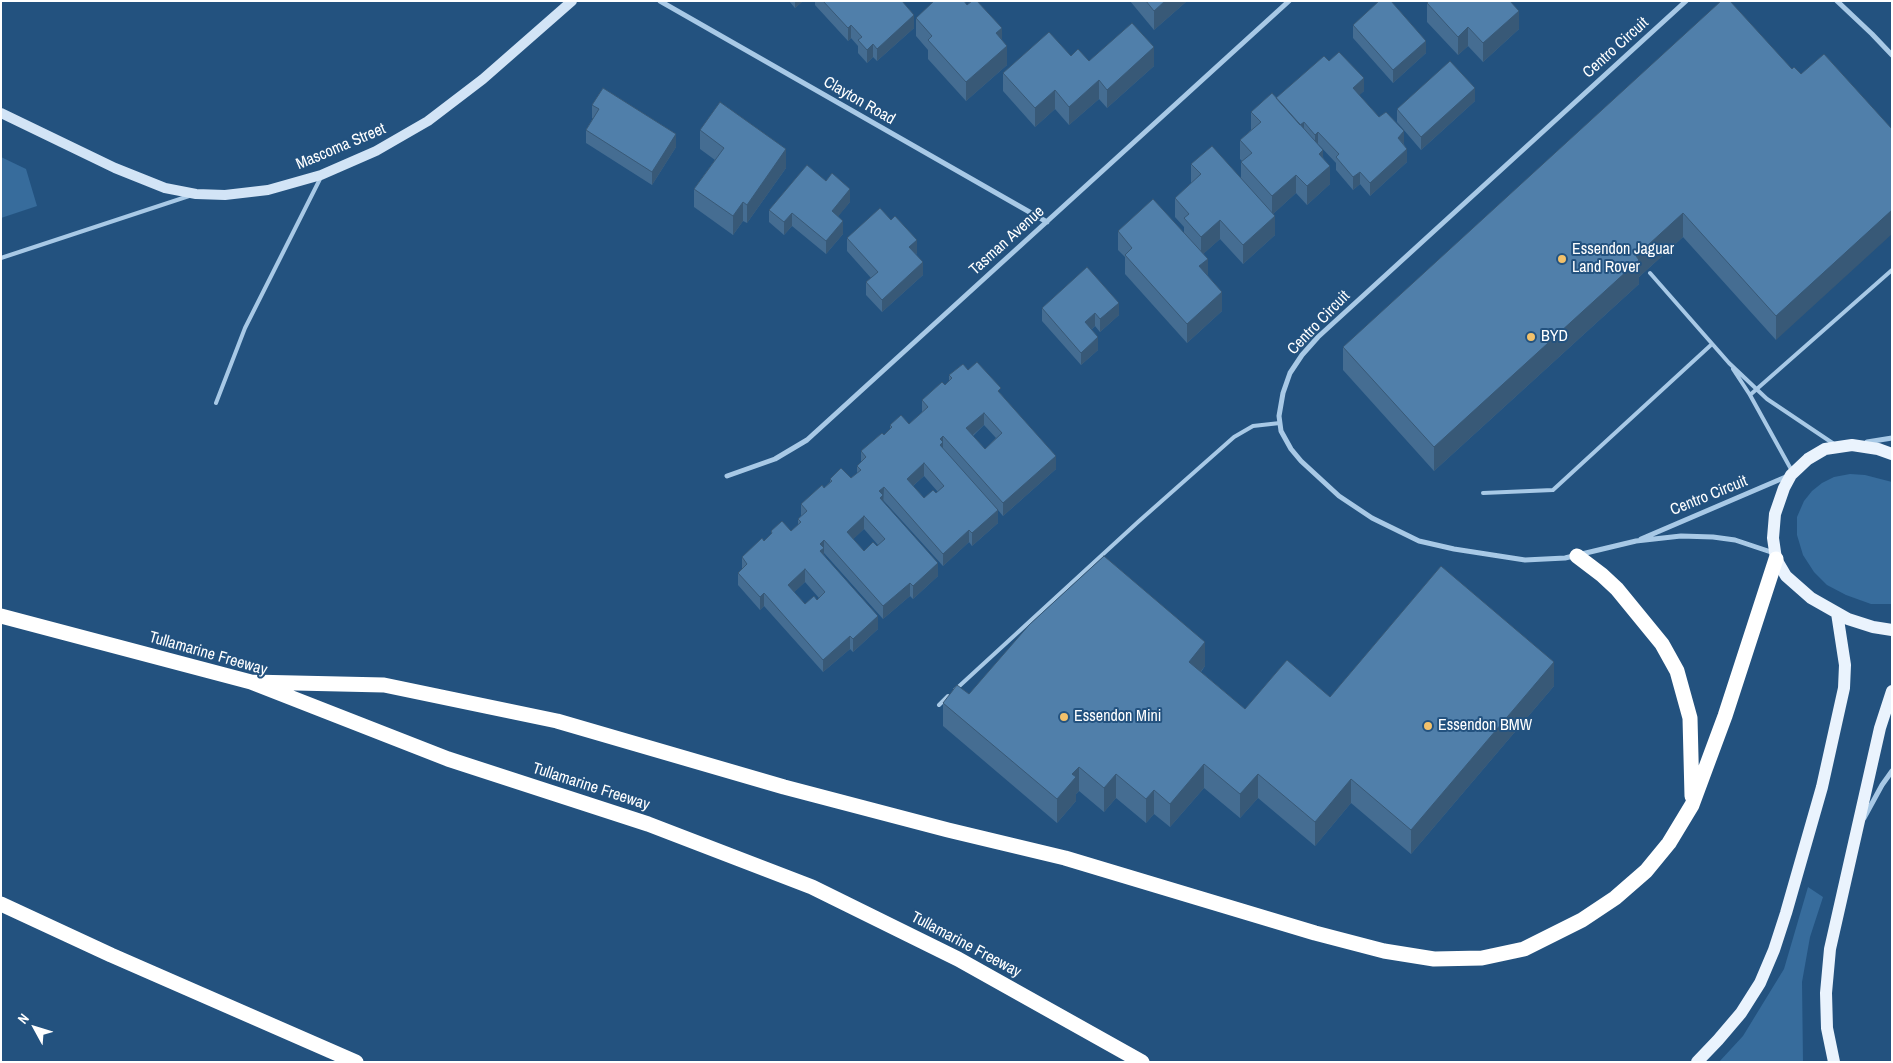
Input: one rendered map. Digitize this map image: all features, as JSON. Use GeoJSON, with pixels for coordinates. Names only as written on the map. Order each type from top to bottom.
{"type":"FeatureCollection","features":[{"type":"Feature","properties":{"kind":"highway"},"geometry":{"type":"LineString","coordinates":[[1577,556],[1617,589],[1662,644],[1677,671],[1690,718],[1692,805]]}},
{"type":"Feature","properties":{"kind":"highway"},"geometry":{"type":"LineString","coordinates":[[251,682],[384,685],[557,721],[784,787],[948,830],[1065,858],[1315,933],[1384,951],[1434,959],[1482,958],[1524,949],[1582,920],[1615,898],[1646,870],[1669,843],[1692,805],[1728,708],[1776,556]]}},
{"type":"Feature","properties":{"kind":"highway","name":"Tullamarine Freeway"},"geometry":{"type":"LineString","coordinates":[[1,616],[251,682],[448,759],[648,824],[812,887],[958,959],[1142,1062]]}},
{"type":"Feature","properties":{"kind":"highway"},"geometry":{"type":"LineString","coordinates":[[1,904],[111,955],[356,1062]]}},
{"type":"Feature","properties":{"kind":"main road","name":"Mascoma Street"},"geometry":{"type":"LineString","coordinates":[[1,113],[115,168],[165,188],[196,194],[225,195],[268,190],[321,175],[376,151],[428,121],[483,79],[572,1]]}},
{"type":"Feature","properties":{"kind":"main road"},"geometry":{"type":"LineString","coordinates":[[1892,454],[1878,449],[1845,446],[1816,453],[1792,474],[1780,496],[1775,514],[1773,538],[1776,556],[1786,576],[1795,585],[1837,613],[1862,624],[1892,630]]}},
{"type":"Feature","properties":{"kind":"main road"},"geometry":{"type":"LineString","coordinates":[[1697,1062],[1741,1012],[1760,983],[1774,950],[1786,913],[1822,787],[1843,695],[1845,665],[1837,613]]}},
{"type":"Feature","properties":{"kind":"main road"},"geometry":{"type":"LineString","coordinates":[[1834,1062],[1827,1028],[1826,993],[1830,948],[1880,728],[1892,691]]}},
{"type":"Feature","properties":{"kind":"street","name":"Clayton Road"},"geometry":{"type":"LineString","coordinates":[[660,1],[1047,222]]}},
{"type":"Feature","properties":{"kind":"street","name":"Tasman Avenue"},"geometry":{"type":"LineString","coordinates":[[727,476],[775,460],[807,440],[1289,1]]}},
{"type":"Feature","properties":{"kind":"street","name":"Centro Circuit"},"geometry":{"type":"LineString","coordinates":[[1686,1],[1318,337],[1302,355],[1290,373],[1282,393],[1279,416],[1281,431],[1291,449],[1315,475],[1356,508],[1394,530],[1419,541],[1454,549],[1524,560],[1545,560],[1577,556],[1636,541],[1682,536],[1713,537],[1734,540],[1776,556]]}},
{"type":"Feature","properties":{"kind":"street"},"geometry":{"type":"LineString","coordinates":[[1837,1],[1892,56]]}},
{"type":"Feature","properties":{"kind":"street"},"geometry":{"type":"LineString","coordinates":[[1845,446],[1892,438]]}},
{"type":"Feature","properties":{"kind":"street","name":"Centro Circuit"},"geometry":{"type":"LineString","coordinates":[[1636,541],[1792,474]]}},
{"type":"Feature","properties":{"kind":"street"},"geometry":{"type":"LineString","coordinates":[[1858,829],[1882,785],[1892,771]]}},
{"type":"Feature","properties":{"kind":"lane"},"geometry":{"type":"LineString","coordinates":[[216,404],[245,328],[321,175]]}},
{"type":"Feature","properties":{"kind":"lane"},"geometry":{"type":"LineString","coordinates":[[1,258],[196,194]]}},
{"type":"Feature","properties":{"kind":"lane"},"geometry":{"type":"LineString","coordinates":[[1750,395],[1892,270]]}},
{"type":"Feature","properties":{"kind":"lane"},"geometry":{"type":"LineString","coordinates":[[1650,273],[1729,363],[1774,405],[1845,446]]}},
{"type":"Feature","properties":{"kind":"lane"},"geometry":{"type":"LineString","coordinates":[[1483,493],[1553,490],[1712,344]]}},
{"type":"Feature","properties":{"kind":"lane"},"geometry":{"type":"LineString","coordinates":[[1729,363],[1750,395],[1792,474]]}},
{"type":"Feature","properties":{"kind":"lane"},"geometry":{"type":"LineString","coordinates":[[939,705],[1138,522],[1234,437],[1253,426],[1263,423],[1280,423]]}},
{"type":"Feature","properties":{"kind":"shaded area"},"geometry":{"type":"Polygon","coordinates":[[[1,157],[26,169],[37,206],[1,218],[1,157]]]}},
{"type":"Feature","properties":{"kind":"shaded area"},"geometry":{"type":"Polygon","coordinates":[[[1850,474],[1865,475],[1892,482],[1892,604],[1871,604],[1846,595],[1827,585],[1814,572],[1803,555],[1797,535],[1797,517],[1804,501],[1822,483],[1834,477],[1850,474]]]}},
{"type":"Feature","properties":{"kind":"shaded area"},"geometry":{"type":"Polygon","coordinates":[[[1808,887],[1823,897],[1810,937],[1802,982],[1803,1062],[1719,1062],[1743,1036],[1784,969],[1808,887]]]}},
{"type":"Feature","properties":{"kind":"building"},"geometry":{"type":"Polygon","coordinates":[[[823,1],[902,1],[914,15],[877,49],[873,44],[867,50],[858,40],[862,37],[851,25],[848,28],[823,1]]]}},
{"type":"Feature","properties":{"kind":"building"},"geometry":{"type":"Polygon","coordinates":[[[934,1],[964,1],[967,5],[972,1],[977,1],[1002,28],[996,33],[1007,46],[966,82],[928,40],[932,36],[916,18],[934,1]]]}},
{"type":"Feature","properties":{"kind":"building"},"geometry":{"type":"Polygon","coordinates":[[[1146,1],[1165,1],[1154,11],[1146,1]]]}},
{"type":"Feature","properties":{"kind":"building"},"geometry":{"type":"Polygon","coordinates":[[[1379,1],[1391,1],[1426,41],[1393,70],[1353,25],[1379,1]]]}},
{"type":"Feature","properties":{"kind":"building"},"geometry":{"type":"Polygon","coordinates":[[[1429,1],[1510,1],[1519,11],[1483,43],[1468,27],[1458,37],[1427,3],[1429,1]]]}},
{"type":"Feature","properties":{"kind":"building","name":"Essendon Jaguar Land Rover"},"geometry":{"type":"Polygon","coordinates":[[[1721,1],[1730,1],[1792,69],[1794,67],[1801,74],[1824,54],[1892,129],[1892,210],[1776,316],[1683,213],[1636,256],[1639,260],[1434,447],[1343,347],[1721,1]]]}},
{"type":"Feature","properties":{"kind":"building"},"geometry":{"type":"Polygon","coordinates":[[[1132,23],[1154,47],[1107,90],[1099,80],[1069,107],[1055,90],[1035,108],[1003,73],[1049,32],[1071,56],[1078,49],[1089,61],[1132,23]]]}},
{"type":"Feature","properties":{"kind":"building"},"geometry":{"type":"Polygon","coordinates":[[[1339,52],[1364,78],[1353,88],[1379,117],[1386,112],[1404,131],[1398,138],[1407,149],[1370,183],[1360,172],[1353,177],[1336,157],[1339,154],[1318,132],[1315,135],[1304,122],[1300,125],[1276,98],[1324,56],[1329,61],[1339,52]]]}},
{"type":"Feature","properties":{"kind":"building"},"geometry":{"type":"Polygon","coordinates":[[[1450,61],[1475,88],[1421,137],[1397,109],[1450,61]]]}},
{"type":"Feature","properties":{"kind":"building"},"geometry":{"type":"Polygon","coordinates":[[[603,88],[676,134],[652,172],[586,130],[599,109],[592,105],[603,88]]]}},
{"type":"Feature","properties":{"kind":"building"},"geometry":{"type":"Polygon","coordinates":[[[1272,93],[1323,150],[1319,154],[1330,166],[1307,186],[1296,175],[1272,196],[1241,162],[1252,153],[1240,140],[1261,122],[1251,112],[1272,93]]]}},
{"type":"Feature","properties":{"kind":"building"},"geometry":{"type":"Polygon","coordinates":[[[720,102],[786,149],[747,205],[743,202],[733,216],[694,189],[724,148],[700,130],[720,102]]]}},
{"type":"Feature","properties":{"kind":"building"},"geometry":{"type":"Polygon","coordinates":[[[1212,146],[1275,216],[1243,245],[1220,220],[1201,237],[1184,218],[1189,214],[1175,198],[1201,174],[1191,164],[1212,146]]]}},
{"type":"Feature","properties":{"kind":"building"},"geometry":{"type":"Polygon","coordinates":[[[807,165],[826,181],[832,173],[850,189],[832,211],[843,221],[826,241],[792,213],[784,222],[769,210],[807,165]]]}},
{"type":"Feature","properties":{"kind":"building"},"geometry":{"type":"Polygon","coordinates":[[[1153,199],[1208,259],[1199,266],[1222,292],[1187,324],[1125,255],[1132,248],[1118,231],[1153,199]]]}},
{"type":"Feature","properties":{"kind":"building"},"geometry":{"type":"Polygon","coordinates":[[[880,208],[891,220],[895,216],[917,240],[909,247],[923,262],[882,300],[866,282],[878,272],[847,238],[880,208]]]}},
{"type":"Feature","properties":{"kind":"building"},"geometry":{"type":"Polygon","coordinates":[[[1087,267],[1119,303],[1100,319],[1095,313],[1085,322],[1098,337],[1081,353],[1042,308],[1087,267]]]}},
{"type":"Feature","properties":{"kind":"building"},"geometry":{"type":"Polygon","coordinates":[[[977,362],[1001,388],[998,391],[1056,456],[1003,503],[943,436],[940,439],[943,442],[940,445],[998,510],[972,533],[969,530],[943,554],[884,487],[879,491],[883,495],[880,498],[938,563],[913,586],[910,583],[883,606],[824,540],[820,544],[824,548],[820,551],[878,616],[853,639],[850,636],[823,660],[764,593],[760,597],[738,573],[747,564],[742,557],[762,538],[764,541],[782,521],[791,531],[801,522],[798,519],[807,511],[801,504],[822,485],[824,488],[832,481],[830,479],[841,468],[851,478],[861,470],[857,466],[866,457],[861,451],[882,433],[884,435],[892,427],[890,425],[901,415],[909,424],[928,407],[922,400],[942,382],[945,385],[952,378],[949,375],[963,364],[968,370],[977,362]],[[984,413],[966,428],[985,449],[1002,433],[984,413]],[[924,463],[907,479],[924,498],[933,490],[936,493],[944,486],[924,463]],[[864,516],[847,532],[864,551],[873,542],[877,546],[885,539],[864,516]],[[805,569],[788,585],[805,604],[814,596],[817,600],[825,592],[805,569]]]}},
{"type":"Feature","properties":{"kind":"building"},"geometry":{"type":"Polygon","coordinates":[[[1104,556],[1205,642],[1189,662],[1245,709],[1287,660],[1330,697],[1441,566],[1554,662],[1411,830],[1351,779],[1315,822],[1258,774],[1240,794],[1204,764],[1170,804],[1154,790],[1146,799],[1116,774],[1104,788],[1079,767],[1072,774],[1076,777],[1057,799],[943,703],[957,685],[969,694],[1029,625],[1104,556]]]}},
{"type":"Feature","properties":{"kind":"place","name":"Essendon Jaguar Land Rover"},"geometry":{"type":"Point","coordinates":[1562,259]}},
{"type":"Feature","properties":{"kind":"place","name":"BYD"},"geometry":{"type":"Point","coordinates":[1531,337]}},
{"type":"Feature","properties":{"kind":"place","name":"Essendon Mini"},"geometry":{"type":"Point","coordinates":[1064,717]}},
{"type":"Feature","properties":{"kind":"place","name":"Essendon BMW"},"geometry":{"type":"Point","coordinates":[1428,726]}}]}
